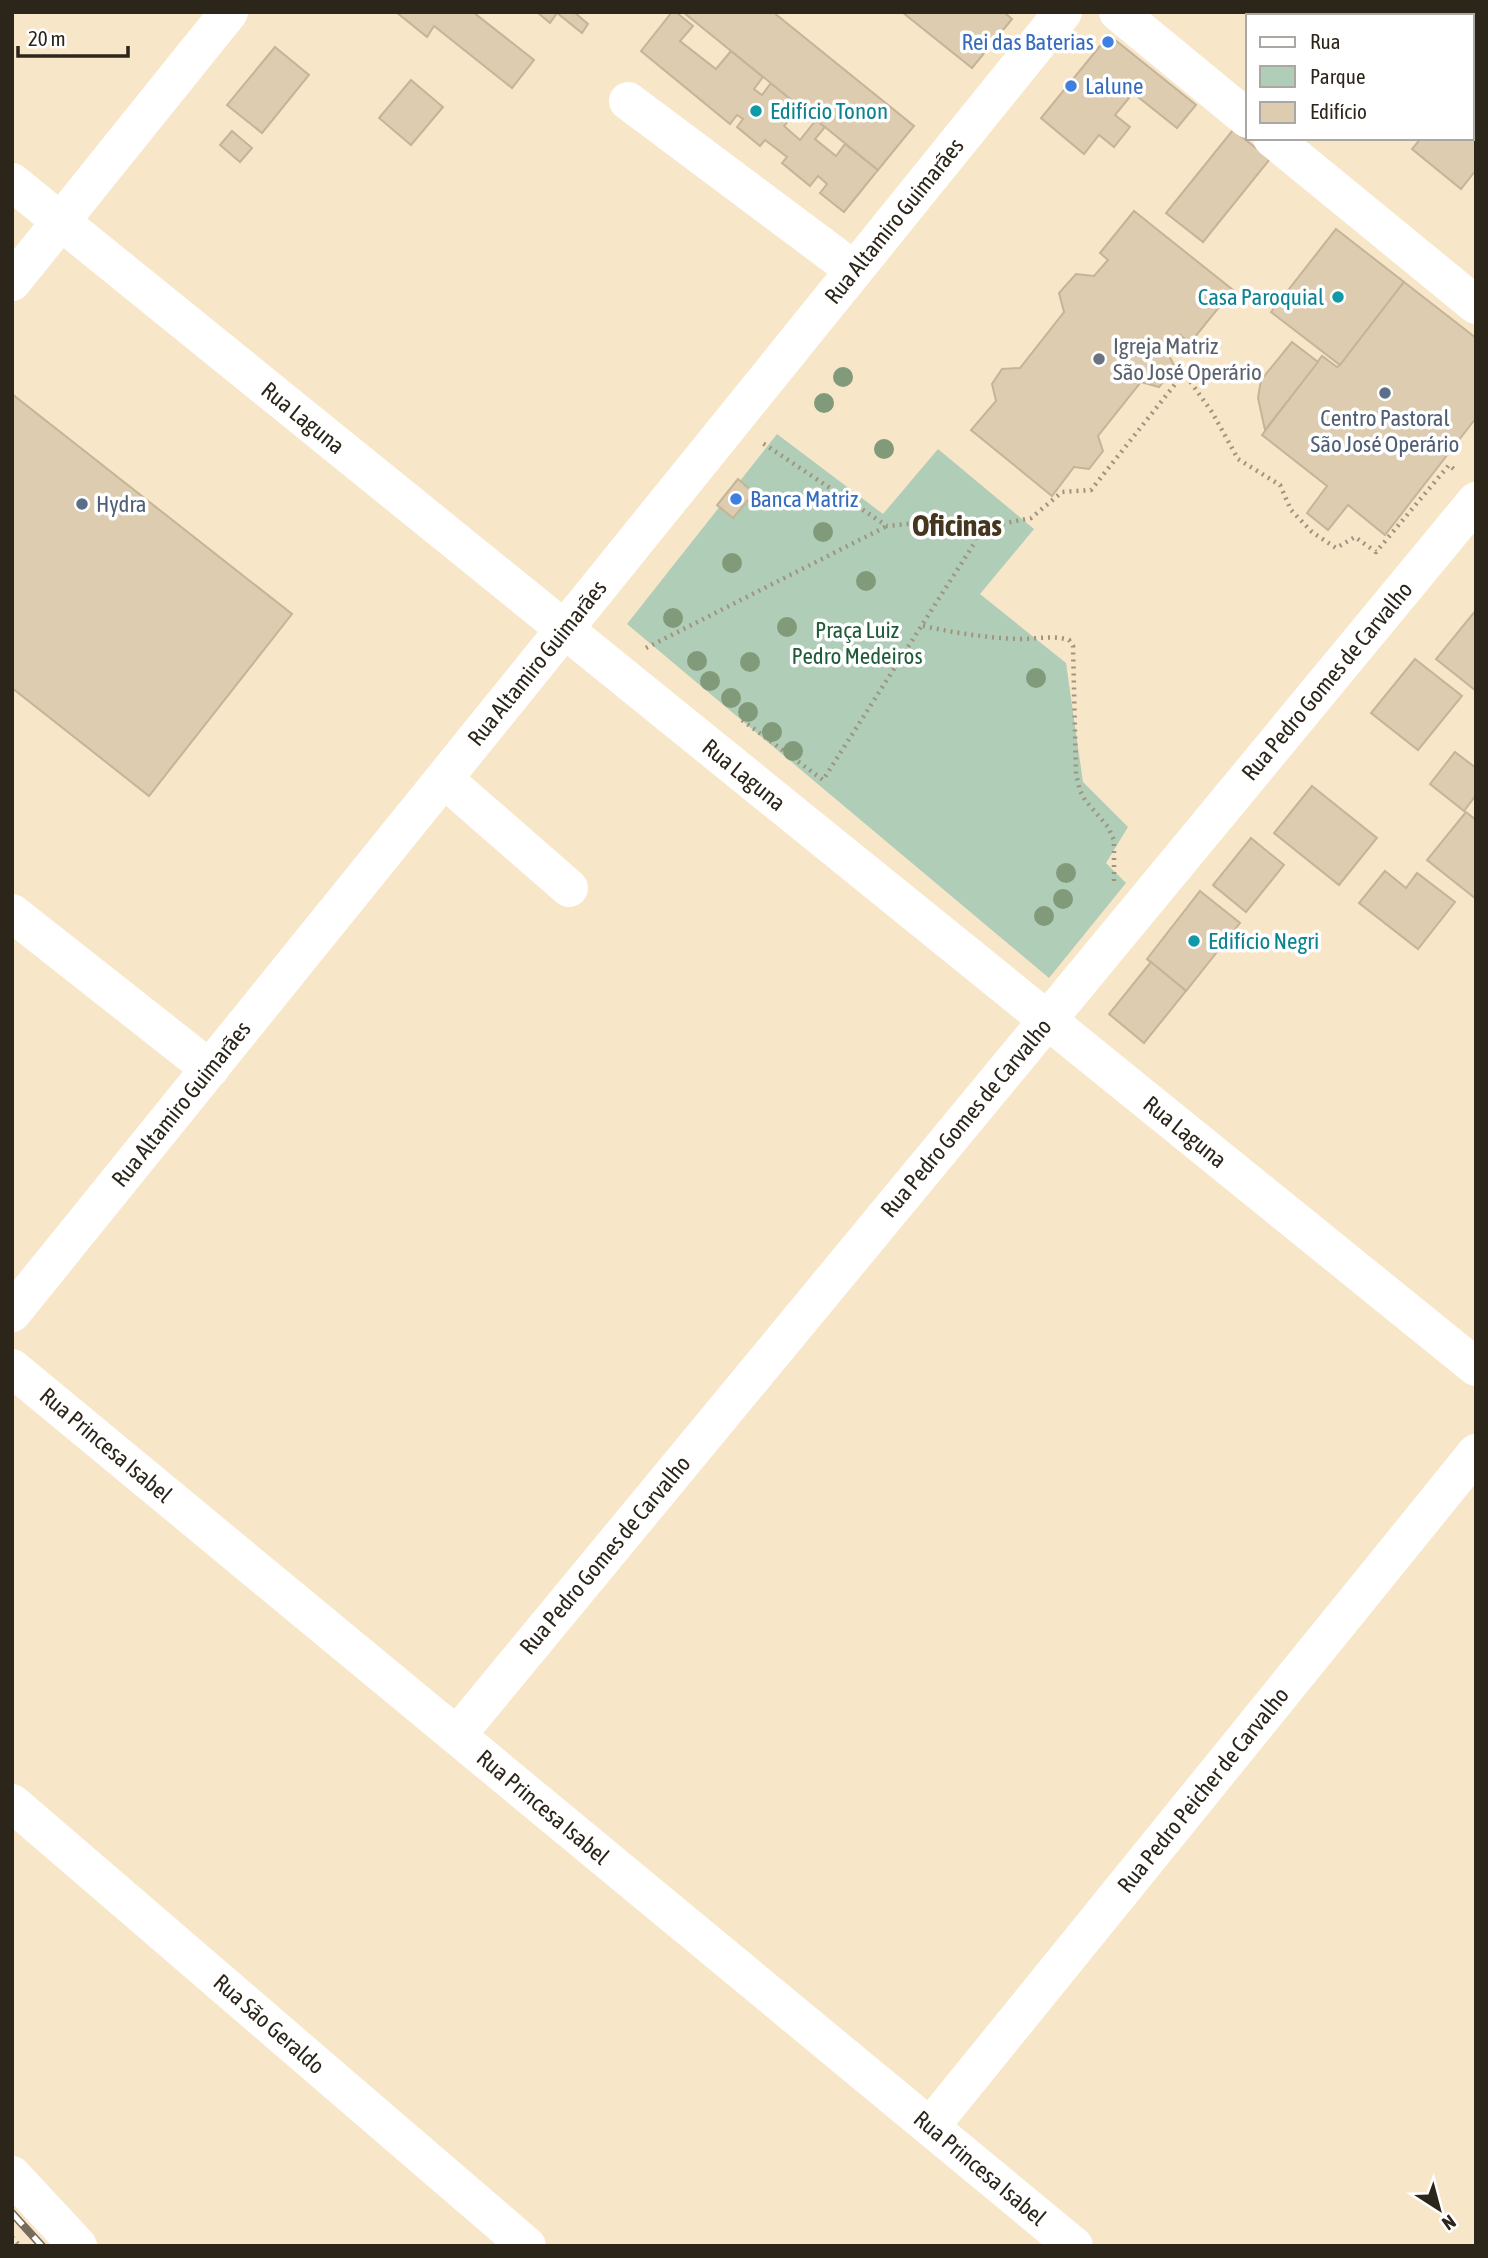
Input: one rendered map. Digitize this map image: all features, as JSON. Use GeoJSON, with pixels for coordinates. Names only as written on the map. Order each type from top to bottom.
{"type":"FeatureCollection","features":[{"type":"Feature","properties":{"kind":"street"},"geometry":{"type":"LineString","coordinates":[[12,282],[229,12]]}},
{"type":"Feature","properties":{"kind":"street","name":"Rua Altamiro Guimarães"},"geometry":{"type":"LineString","coordinates":[[12,1313],[1063,12]]}},
{"type":"Feature","properties":{"kind":"street"},"geometry":{"type":"LineString","coordinates":[[1118,12],[1246,117]]}},
{"type":"Feature","properties":{"kind":"street"},"geometry":{"type":"LineString","coordinates":[[628,101],[854,270]]}},
{"type":"Feature","properties":{"kind":"street"},"geometry":{"type":"LineString","coordinates":[[1274,140],[1476,305]]}},
{"type":"Feature","properties":{"kind":"street","name":"Rua Laguna"},"geometry":{"type":"LineString","coordinates":[[12,182],[1476,1367]]}},
{"type":"Feature","properties":{"kind":"street","name":"Rua Pedro Gomes de Carvalho"},"geometry":{"type":"LineString","coordinates":[[457,1735],[1047,1020],[1467,486]]}},
{"type":"Feature","properties":{"kind":"street"},"geometry":{"type":"LineString","coordinates":[[443,779],[569,888]]}},
{"type":"Feature","properties":{"kind":"street"},"geometry":{"type":"LineString","coordinates":[[12,913],[210,1069]]}},
{"type":"Feature","properties":{"kind":"street","name":"Rua Princesa Isabel"},"geometry":{"type":"LineString","coordinates":[[12,1368],[1074,2246]]}},
{"type":"Feature","properties":{"kind":"street","name":"Rua Pedro Peicher de Carvalho"},"geometry":{"type":"LineString","coordinates":[[930,2127],[1476,1452]]}},
{"type":"Feature","properties":{"kind":"street","name":"Rua São Geraldo"},"geometry":{"type":"LineString","coordinates":[[12,1803],[527,2246]]}},
{"type":"Feature","properties":{"kind":"street"},"geometry":{"type":"LineString","coordinates":[[12,2175],[78,2246]]}},
{"type":"Feature","properties":{"kind":"path"},"geometry":{"type":"LineString","coordinates":[[975,529],[1031,518],[1062,492],[1091,490],[1184,373],[1212,412],[1238,459],[1279,485],[1291,510],[1312,532],[1336,548],[1356,537],[1376,552],[1449,465],[1467,486]]}},
{"type":"Feature","properties":{"kind":"path"},"geometry":{"type":"LineString","coordinates":[[757,440],[887,526]]}},
{"type":"Feature","properties":{"kind":"path"},"geometry":{"type":"LineString","coordinates":[[646,648],[887,526],[966,519],[975,526],[975,542],[822,780]]}},
{"type":"Feature","properties":{"kind":"path"},"geometry":{"type":"LineString","coordinates":[[923,626],[968,636],[1069,640],[1073,646],[1076,774],[1085,800],[1108,827],[1114,840],[1113,878],[1117,890]]}},
{"type":"Feature","properties":{"kind":"path"},"geometry":{"type":"LineString","coordinates":[[12,2237],[20,2246]]}},
{"type":"Feature","properties":{"kind":"green space","name":"Praça Luiz Pedro Medeiros"},"geometry":{"type":"Polygon","coordinates":[[[777,434],[883,514],[938,449],[1034,529],[980,594],[1066,663],[1083,782],[1128,827],[1106,863],[1126,883],[1049,978],[627,624],[777,434]]]}},
{"type":"Feature","properties":{"kind":"building"},"geometry":{"type":"Polygon","coordinates":[[[396,12],[473,12],[534,60],[512,88],[434,26],[427,37],[396,12]]]}},
{"type":"Feature","properties":{"kind":"building"},"geometry":{"type":"Polygon","coordinates":[[[537,12],[574,12],[588,24],[582,33],[557,13],[550,23],[537,12]]]}},
{"type":"Feature","properties":{"kind":"building","name":"Edifício Tonon"},"geometry":{"type":"Polygon","coordinates":[[[672,12],[676,12],[693,26],[680,41],[716,69],[731,51],[763,77],[754,89],[762,95],[771,83],[800,107],[784,126],[800,140],[816,120],[825,127],[815,139],[836,156],[845,144],[878,170],[844,212],[820,193],[827,184],[818,176],[810,186],[782,163],[787,157],[765,140],[760,146],[737,127],[743,119],[737,115],[730,124],[641,51],[672,12]]]}},
{"type":"Feature","properties":{"kind":"building"},"geometry":{"type":"Polygon","coordinates":[[[683,12],[773,12],[914,126],[878,170],[683,12]]]}},
{"type":"Feature","properties":{"kind":"building"},"geometry":{"type":"Polygon","coordinates":[[[902,12],[1004,12],[1012,19],[972,68],[902,12]]]}},
{"type":"Feature","properties":{"kind":"building"},"geometry":{"type":"Polygon","coordinates":[[[1452,12],[1454,14],[1375,14],[1452,12]]]}},
{"type":"Feature","properties":{"kind":"building"},"geometry":{"type":"Polygon","coordinates":[[[1109,35],[1196,105],[1177,128],[1133,93],[1115,115],[1130,127],[1114,147],[1099,135],[1084,154],[1041,118],[1109,35]]]}},
{"type":"Feature","properties":{"kind":"building"},"geometry":{"type":"Polygon","coordinates":[[[275,47],[309,75],[262,133],[227,105],[275,47]]]}},
{"type":"Feature","properties":{"kind":"building"},"geometry":{"type":"Polygon","coordinates":[[[1476,71],[1476,170],[1461,189],[1412,149],[1419,140],[1474,140],[1476,71]]]}},
{"type":"Feature","properties":{"kind":"building"},"geometry":{"type":"Polygon","coordinates":[[[411,80],[443,107],[411,145],[379,118],[411,80]]]}},
{"type":"Feature","properties":{"kind":"building"},"geometry":{"type":"Polygon","coordinates":[[[1233,130],[1270,159],[1203,242],[1166,213],[1233,130]]]}},
{"type":"Feature","properties":{"kind":"building"},"geometry":{"type":"Polygon","coordinates":[[[232,131],[252,148],[240,162],[220,145],[232,131]]]}},
{"type":"Feature","properties":{"kind":"building","name":"Igreja Matriz São José Operário"},"geometry":{"type":"Polygon","coordinates":[[[1134,211],[1233,290],[1190,343],[1180,335],[1167,352],[1175,367],[1159,387],[1141,382],[1098,436],[1103,451],[1089,469],[1074,467],[1052,496],[971,430],[996,401],[992,384],[1002,369],[1020,368],[1064,312],[1059,293],[1076,274],[1094,276],[1108,260],[1100,253],[1134,211]]]}},
{"type":"Feature","properties":{"kind":"building","name":"Casa Paroquial"},"geometry":{"type":"Polygon","coordinates":[[[1336,229],[1404,282],[1340,365],[1271,312],[1336,229]]]}},
{"type":"Feature","properties":{"kind":"building","name":"Centro Pastoral São José Operário"},"geometry":{"type":"Polygon","coordinates":[[[1404,282],[1476,338],[1476,418],[1385,535],[1348,505],[1328,530],[1307,513],[1327,486],[1262,435],[1322,356],[1337,367],[1340,365],[1404,282]]]}},
{"type":"Feature","properties":{"kind":"building"},"geometry":{"type":"Polygon","coordinates":[[[1292,342],[1318,362],[1265,430],[1258,398],[1261,380],[1292,342]]]}},
{"type":"Feature","properties":{"kind":"building","name":"Hydra"},"geometry":{"type":"Polygon","coordinates":[[[12,394],[292,614],[149,796],[12,688],[12,394]]]}},
{"type":"Feature","properties":{"kind":"building","name":"Banca Matriz"},"geometry":{"type":"Polygon","coordinates":[[[738,479],[754,493],[733,518],[717,505],[738,479]]]}},
{"type":"Feature","properties":{"kind":"building"},"geometry":{"type":"Polygon","coordinates":[[[1476,610],[1476,691],[1436,659],[1476,610]]]}},
{"type":"Feature","properties":{"kind":"building"},"geometry":{"type":"Polygon","coordinates":[[[1415,659],[1462,696],[1418,750],[1371,713],[1415,659]]]}},
{"type":"Feature","properties":{"kind":"building"},"geometry":{"type":"Polygon","coordinates":[[[1455,752],[1476,768],[1476,795],[1464,811],[1430,784],[1455,752]]]}},
{"type":"Feature","properties":{"kind":"building"},"geometry":{"type":"Polygon","coordinates":[[[1312,786],[1377,838],[1339,885],[1274,833],[1312,786]]]}},
{"type":"Feature","properties":{"kind":"building"},"geometry":{"type":"Polygon","coordinates":[[[1466,812],[1476,820],[1476,899],[1427,860],[1466,812]]]}},
{"type":"Feature","properties":{"kind":"building"},"geometry":{"type":"Polygon","coordinates":[[[1251,838],[1284,865],[1246,912],[1213,885],[1251,838]]]}},
{"type":"Feature","properties":{"kind":"building"},"geometry":{"type":"Polygon","coordinates":[[[1385,871],[1406,888],[1417,873],[1455,902],[1418,949],[1359,903],[1385,871]]]}},
{"type":"Feature","properties":{"kind":"building","name":"Edifício Negri"},"geometry":{"type":"Polygon","coordinates":[[[1200,891],[1240,923],[1186,991],[1147,959],[1200,891]]]}},
{"type":"Feature","properties":{"kind":"building"},"geometry":{"type":"Polygon","coordinates":[[[1151,962],[1186,991],[1144,1043],[1109,1014],[1151,962]]]}},
{"type":"Feature","properties":{"kind":"railway"},"geometry":{"type":"LineString","coordinates":[[12,2213],[42,2246]]}},
{"type":"Feature","properties":{"kind":"place","name":"Rei das Baterias"},"geometry":{"type":"Point","coordinates":[1108,42]}},
{"type":"Feature","properties":{"kind":"place","name":"Lalune"},"geometry":{"type":"Point","coordinates":[1071,86]}},
{"type":"Feature","properties":{"kind":"place","name":"Edifício Tonon"},"geometry":{"type":"Point","coordinates":[756,111]}},
{"type":"Feature","properties":{"kind":"place","name":"Casa Paroquial"},"geometry":{"type":"Point","coordinates":[1338,297]}},
{"type":"Feature","properties":{"kind":"place","name":"Igreja Matriz São José Operário"},"geometry":{"type":"Point","coordinates":[1099,359]}},
{"type":"Feature","properties":{"kind":"place","name":"Centro Pastoral São José Operário"},"geometry":{"type":"Point","coordinates":[1385,393]}},
{"type":"Feature","properties":{"kind":"place","name":"Banca Matriz"},"geometry":{"type":"Point","coordinates":[736,499]}},
{"type":"Feature","properties":{"kind":"place","name":"Hydra"},"geometry":{"type":"Point","coordinates":[82,504]}},
{"type":"Feature","properties":{"kind":"place","name":"Edifício Negri"},"geometry":{"type":"Point","coordinates":[1194,941]}},
{"type":"Feature","properties":{"kind":"district","name":"Oficinas"},"geometry":{"type":"Point","coordinates":[957,526]}}]}
